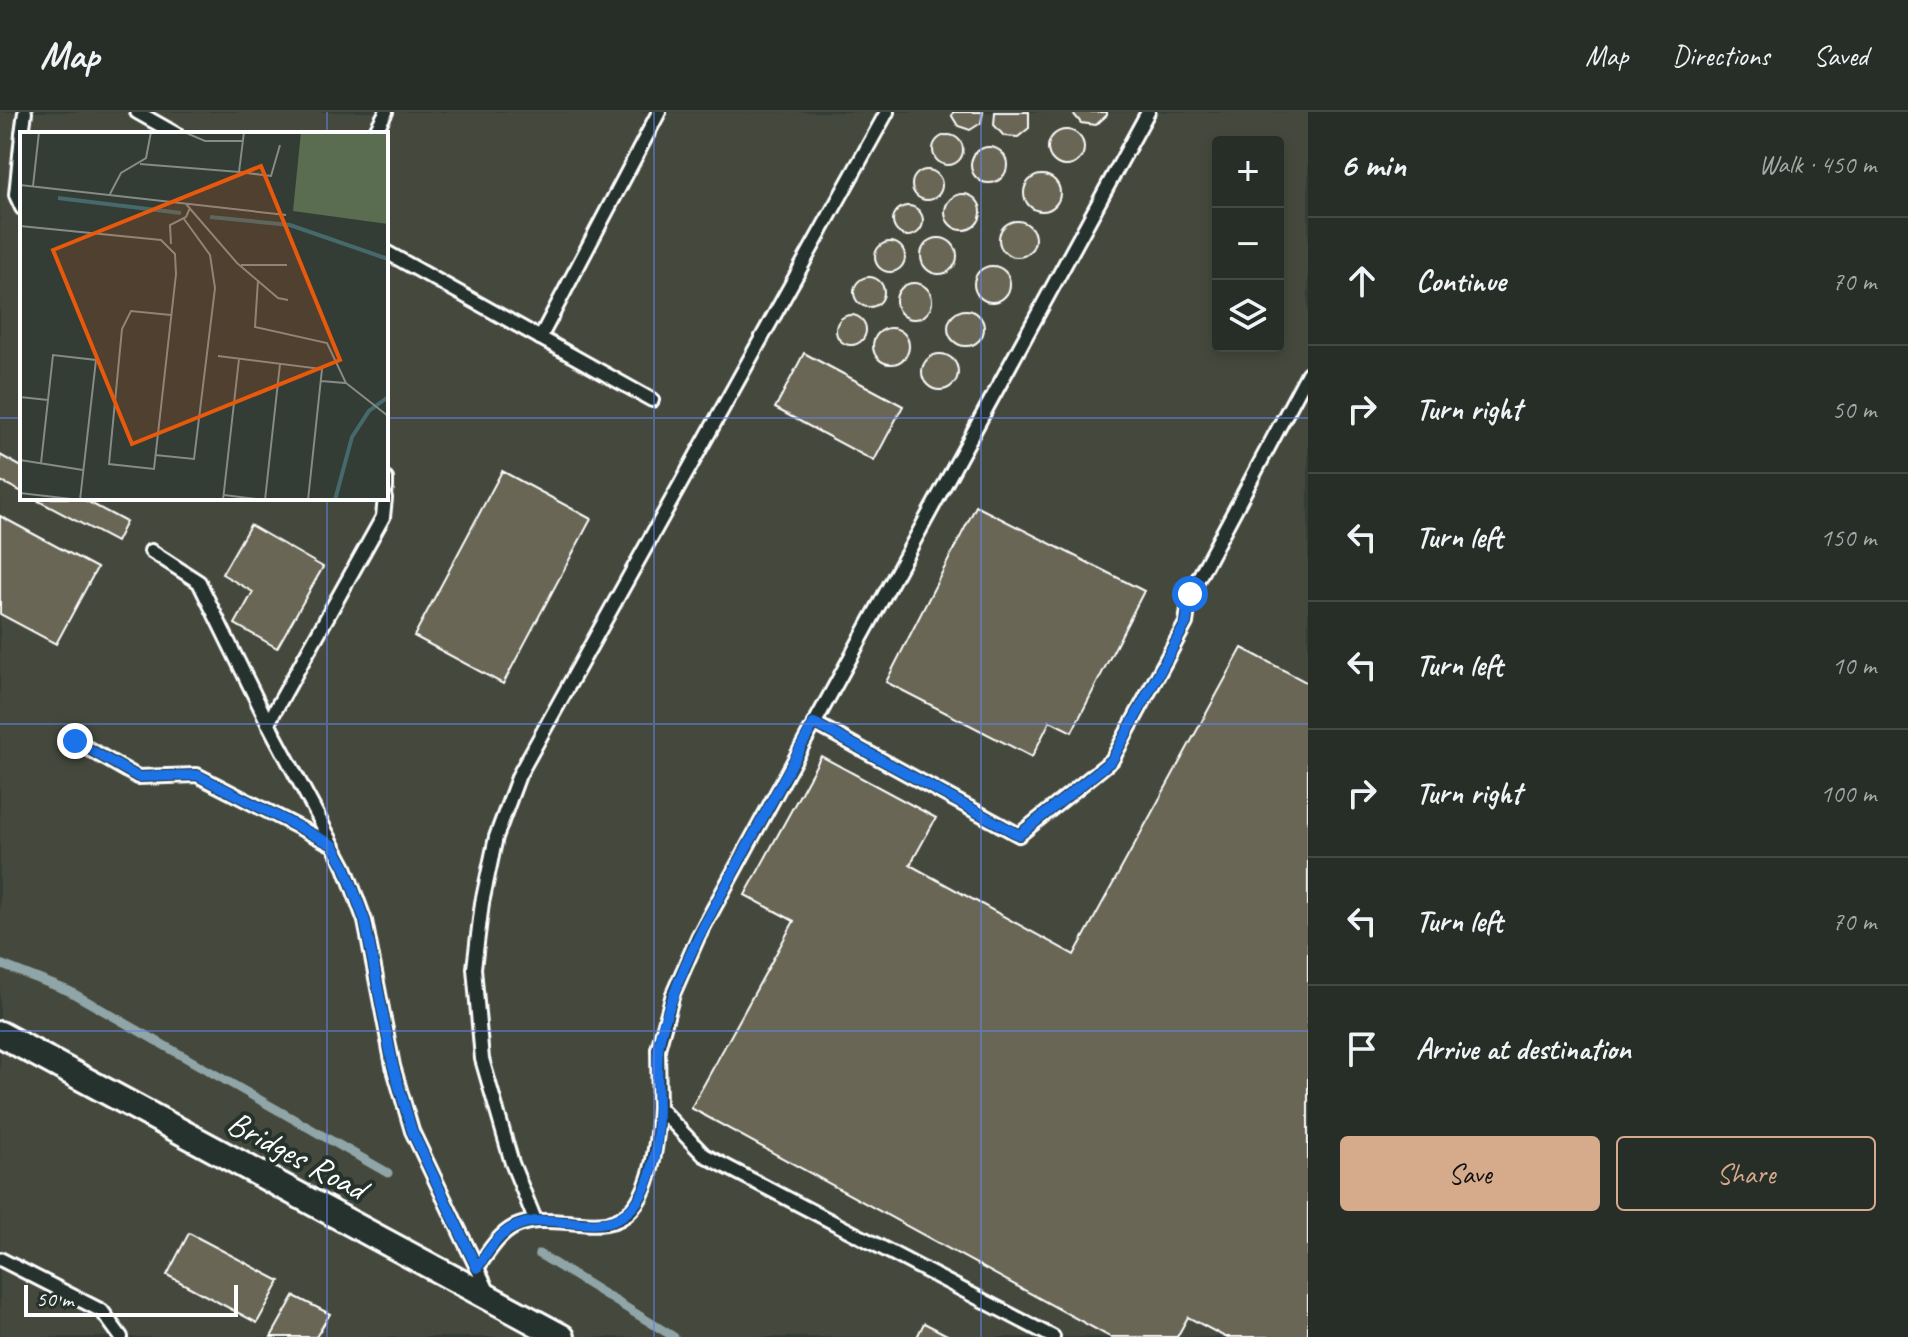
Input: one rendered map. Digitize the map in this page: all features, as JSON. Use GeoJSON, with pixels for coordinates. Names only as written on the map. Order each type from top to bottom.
{"type":"FeatureCollection","features":[{"type":"Feature","properties":{"kind":"street","name":"Bridges Road"},"geometry":{"type":"LineString","coordinates":[[0,1034],[562,1337]]}},
{"type":"Feature","properties":{"kind":"lane"},"geometry":{"type":"LineString","coordinates":[[22,132],[25,112]]}},
{"type":"Feature","properties":{"kind":"lane"},"geometry":{"type":"LineString","coordinates":[[137,112],[172,132]]}},
{"type":"Feature","properties":{"kind":"lane"},"geometry":{"type":"LineString","coordinates":[[375,132],[386,112]]}},
{"type":"Feature","properties":{"kind":"lane"},"geometry":{"type":"LineString","coordinates":[[540,338],[659,112]]}},
{"type":"Feature","properties":{"kind":"lane"},"geometry":{"type":"LineString","coordinates":[[535,1220],[512,1163],[482,1059],[474,968],[482,903],[496,837],[519,775],[887,112]]}},
{"type":"Feature","properties":{"kind":"lane"},"geometry":{"type":"LineString","coordinates":[[477,1268],[504,1233],[521,1224],[535,1220],[608,1223],[625,1215],[640,1198],[650,1177],[657,1143],[658,1049],[673,994],[698,937],[1148,112]]}},
{"type":"Feature","properties":{"kind":"lane"},"geometry":{"type":"LineString","coordinates":[[20,155],[16,195],[20,204]]}},
{"type":"Feature","properties":{"kind":"lane"},"geometry":{"type":"LineString","coordinates":[[388,253],[652,400]]}},
{"type":"Feature","properties":{"kind":"lane"},"geometry":{"type":"LineString","coordinates":[[814,723],[1019,835],[1112,760],[1186,623],[1190,594],[1308,373]]}},
{"type":"Feature","properties":{"kind":"lane"},"geometry":{"type":"LineString","coordinates":[[268,723],[383,517],[385,500]]}},
{"type":"Feature","properties":{"kind":"lane"},"geometry":{"type":"LineString","coordinates":[[151,551],[199,582],[268,723],[345,867],[365,921],[393,1066],[412,1131],[492,1299]]}},
{"type":"Feature","properties":{"kind":"lane"},"geometry":{"type":"LineString","coordinates":[[75,741],[138,777],[197,775],[333,845]]}},
{"type":"Feature","properties":{"kind":"lane"},"geometry":{"type":"LineString","coordinates":[[659,1108],[704,1155],[1053,1337]]}},
{"type":"Feature","properties":{"kind":"lane"},"geometry":{"type":"LineString","coordinates":[[0,1259],[102,1311],[121,1337]]}},
{"type":"Feature","properties":{"kind":"shaded area"},"geometry":{"type":"Polygon","coordinates":[[[0,112],[1308,112],[1308,1337],[0,1337],[0,112]]]}},
{"type":"Feature","properties":{"kind":"building"},"geometry":{"type":"Polygon","coordinates":[[[953,112],[983,112],[981,123],[970,130],[958,126],[953,112]]]}},
{"type":"Feature","properties":{"kind":"building"},"geometry":{"type":"Polygon","coordinates":[[[995,112],[1029,112],[1029,128],[1018,137],[1004,136],[994,125],[995,112]]]}},
{"type":"Feature","properties":{"kind":"building"},"geometry":{"type":"Polygon","coordinates":[[[1072,112],[1107,112],[1107,115],[1096,125],[1081,123],[1072,112]]]}},
{"type":"Feature","properties":{"kind":"building"},"geometry":{"type":"Polygon","coordinates":[[[1066,130],[1079,135],[1084,148],[1079,161],[1066,166],[1053,161],[1048,148],[1053,135],[1066,130]]]}},
{"type":"Feature","properties":{"kind":"building"},"geometry":{"type":"Polygon","coordinates":[[[948,135],[959,139],[963,150],[959,161],[948,165],[937,161],[933,150],[937,139],[948,135]]]}},
{"type":"Feature","properties":{"kind":"building"},"geometry":{"type":"Polygon","coordinates":[[[989,147],[1002,152],[1007,165],[1002,178],[989,183],[976,178],[971,165],[976,152],[989,147]]]}},
{"type":"Feature","properties":{"kind":"building"},"geometry":{"type":"Polygon","coordinates":[[[927,170],[938,174],[942,185],[938,196],[927,200],[916,196],[912,185],[916,174],[927,170]]]}},
{"type":"Feature","properties":{"kind":"building"},"geometry":{"type":"Polygon","coordinates":[[[1042,175],[1055,180],[1060,193],[1055,206],[1042,211],[1029,206],[1024,193],[1029,180],[1042,175]]]}},
{"type":"Feature","properties":{"kind":"building"},"geometry":{"type":"Polygon","coordinates":[[[963,194],[976,199],[981,212],[976,225],[963,230],[950,225],[945,212],[950,199],[963,194]]]}},
{"type":"Feature","properties":{"kind":"building"},"geometry":{"type":"Polygon","coordinates":[[[908,206],[919,210],[923,221],[919,232],[908,236],[897,232],[893,221],[897,210],[908,206]]]}},
{"type":"Feature","properties":{"kind":"building"},"geometry":{"type":"Polygon","coordinates":[[[1017,221],[1030,226],[1035,239],[1030,252],[1017,257],[1004,252],[999,239],[1004,226],[1017,221]]]}},
{"type":"Feature","properties":{"kind":"building"},"geometry":{"type":"Polygon","coordinates":[[[939,238],[952,243],[957,256],[952,269],[939,274],[926,269],[921,256],[926,243],[939,238]]]}},
{"type":"Feature","properties":{"kind":"building"},"geometry":{"type":"Polygon","coordinates":[[[890,242],[901,246],[905,257],[901,268],[890,272],[879,268],[875,257],[879,246],[890,242]]]}},
{"type":"Feature","properties":{"kind":"building"},"geometry":{"type":"Polygon","coordinates":[[[992,266],[1005,271],[1010,284],[1005,297],[992,302],[979,297],[974,284],[979,271],[992,266]]]}},
{"type":"Feature","properties":{"kind":"building"},"geometry":{"type":"Polygon","coordinates":[[[869,277],[880,281],[884,292],[880,303],[869,307],[858,303],[854,292],[858,281],[869,277]]]}},
{"type":"Feature","properties":{"kind":"building"},"geometry":{"type":"Polygon","coordinates":[[[914,283],[927,288],[932,301],[927,314],[914,319],[901,314],[896,301],[901,288],[914,283]]]}},
{"type":"Feature","properties":{"kind":"building"},"geometry":{"type":"Polygon","coordinates":[[[966,310],[979,315],[984,328],[979,341],[966,346],[953,341],[948,328],[953,315],[966,310]]]}},
{"type":"Feature","properties":{"kind":"building"},"geometry":{"type":"Polygon","coordinates":[[[851,315],[862,319],[866,330],[862,341],[851,345],[840,341],[836,330],[840,319],[851,315]]]}},
{"type":"Feature","properties":{"kind":"building"},"geometry":{"type":"Polygon","coordinates":[[[891,328],[904,333],[909,346],[904,359],[891,364],[878,359],[873,346],[878,333],[891,328]]]}},
{"type":"Feature","properties":{"kind":"building"},"geometry":{"type":"Polygon","coordinates":[[[804,353],[903,406],[874,461],[775,408],[804,353]]]}},
{"type":"Feature","properties":{"kind":"building"},"geometry":{"type":"Polygon","coordinates":[[[940,354],[953,359],[958,372],[953,385],[940,390],[927,385],[922,372],[927,359],[940,354]]]}},
{"type":"Feature","properties":{"kind":"building"},"geometry":{"type":"Polygon","coordinates":[[[0,455],[20,466],[20,491],[0,481],[0,455]]]}},
{"type":"Feature","properties":{"kind":"building"},"geometry":{"type":"Polygon","coordinates":[[[502,471],[591,519],[503,684],[414,636],[502,471]]]}},
{"type":"Feature","properties":{"kind":"building"},"geometry":{"type":"Polygon","coordinates":[[[37,500],[85,500],[126,522],[116,542],[37,500]]]}},
{"type":"Feature","properties":{"kind":"building"},"geometry":{"type":"Polygon","coordinates":[[[976,506],[1144,591],[1072,732],[1050,721],[1032,757],[886,682],[976,506]]]}},
{"type":"Feature","properties":{"kind":"building"},"geometry":{"type":"Polygon","coordinates":[[[0,516],[97,568],[56,644],[0,614],[0,516]]]}},
{"type":"Feature","properties":{"kind":"building"},"geometry":{"type":"Polygon","coordinates":[[[250,525],[323,567],[277,648],[235,624],[253,592],[222,574],[250,525]]]}},
{"type":"Feature","properties":{"kind":"building"},"geometry":{"type":"Polygon","coordinates":[[[1242,648],[1308,683],[1308,1337],[1225,1337],[1188,1317],[1177,1337],[1110,1337],[691,1108],[794,921],[745,895],[821,756],[936,818],[910,865],[1074,955],[1242,648]]]}},
{"type":"Feature","properties":{"kind":"building"},"geometry":{"type":"Polygon","coordinates":[[[189,1233],[280,1281],[257,1323],[167,1275],[189,1233]]]}},
{"type":"Feature","properties":{"kind":"building"},"geometry":{"type":"Polygon","coordinates":[[[294,1296],[330,1314],[316,1337],[271,1337],[294,1296]]]}},
{"type":"Feature","properties":{"kind":"building"},"geometry":{"type":"Polygon","coordinates":[[[924,1323],[951,1337],[917,1337],[924,1323]]]}},
{"type":"Feature","properties":{"kind":"waterway"},"geometry":{"type":"LineString","coordinates":[[0,964],[69,991],[388,1173]]}},
{"type":"Feature","properties":{"kind":"waterway"},"geometry":{"type":"LineString","coordinates":[[539,1254],[674,1337]]}},
{"type":"Feature","properties":{"kind":"route"},"geometry":{"type":"LineString","coordinates":[[75,741],[138,777],[197,775],[333,845],[345,867],[365,921],[393,1066],[412,1131],[477,1268],[504,1233],[521,1224],[535,1220],[608,1223],[625,1215],[640,1198],[650,1177],[657,1143],[658,1049],[673,994],[698,937],[814,723],[1019,835],[1112,760],[1186,623],[1190,594]]}}]}
